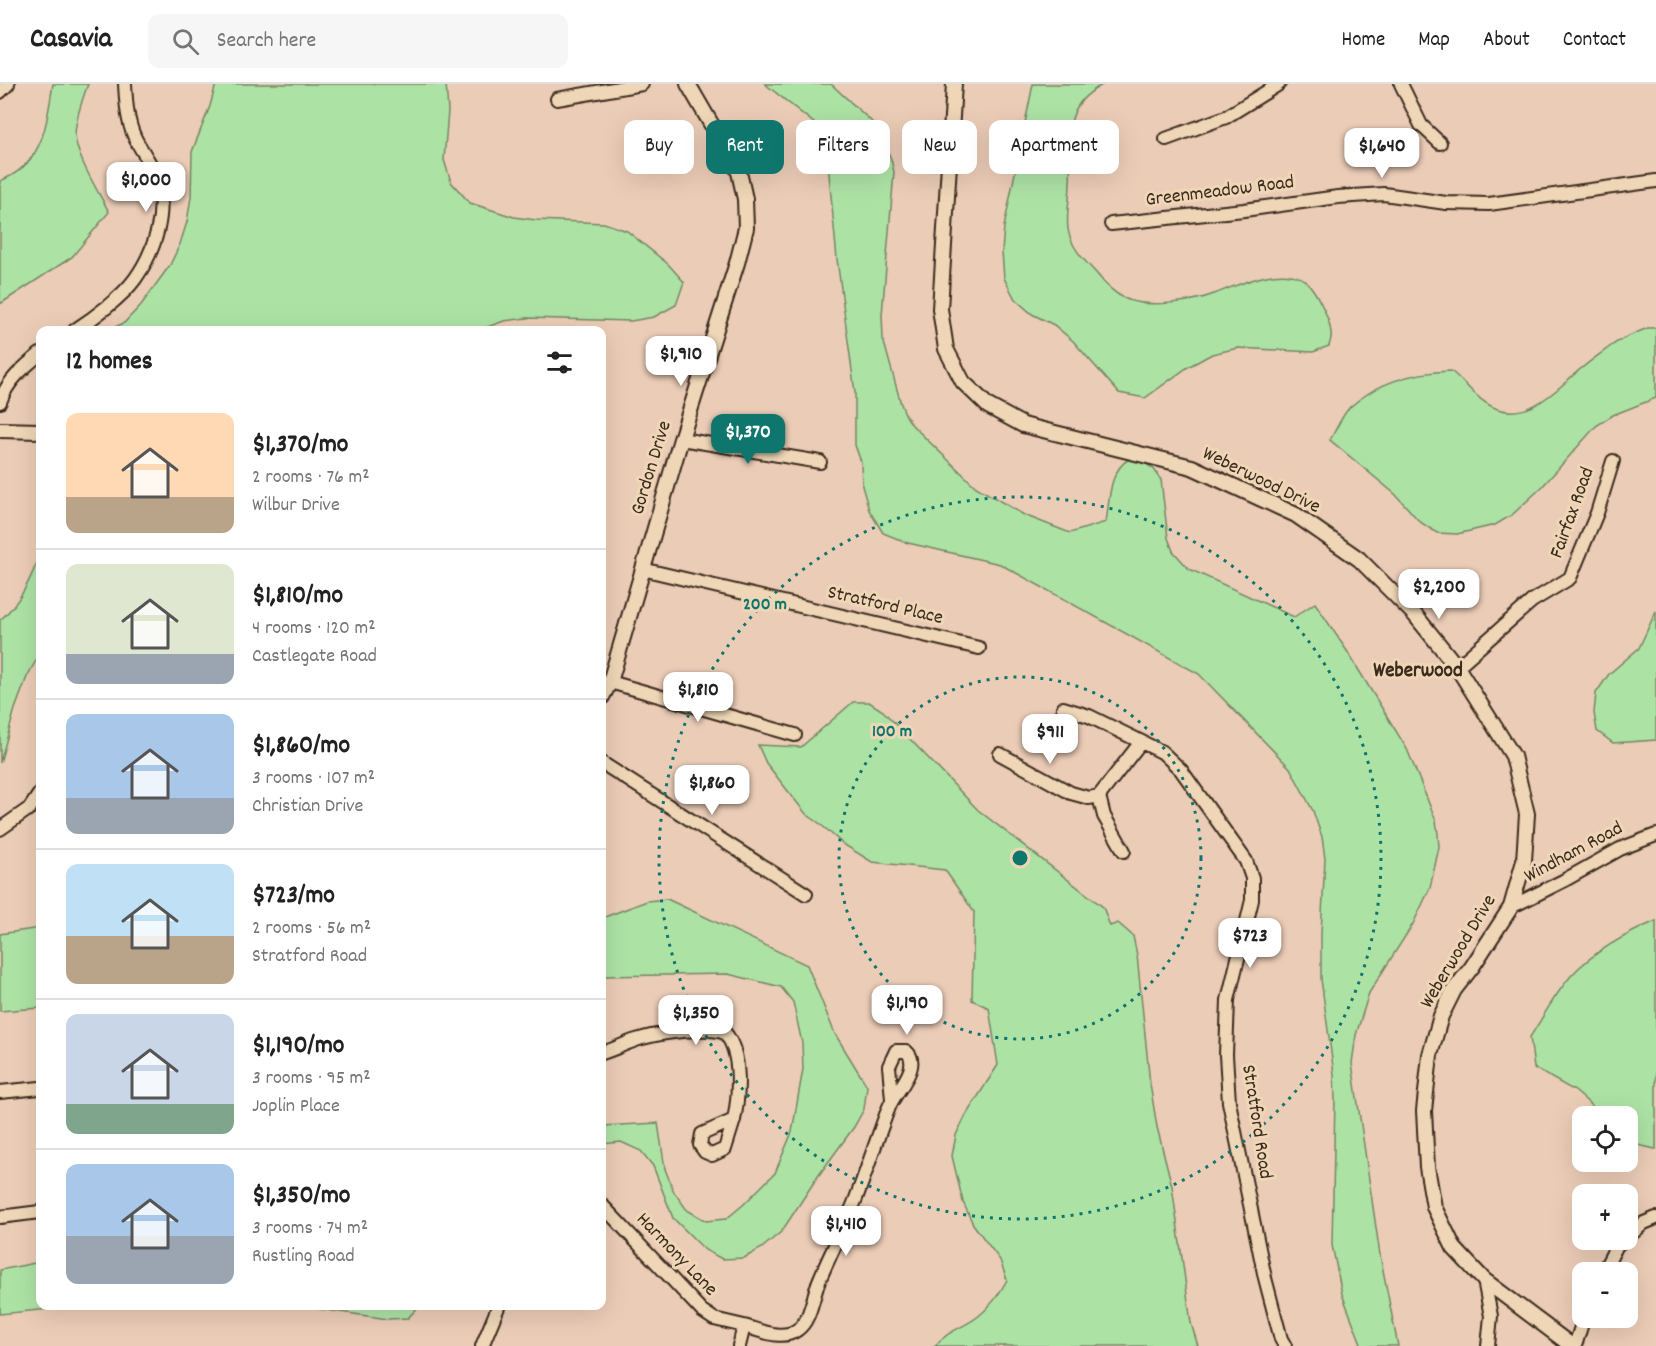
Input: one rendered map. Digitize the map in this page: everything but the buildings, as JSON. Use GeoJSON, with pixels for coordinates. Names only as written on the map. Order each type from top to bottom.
{"type":"FeatureCollection","features":[{"type":"Feature","properties":{"kind":"street"},"geometry":{"type":"LineString","coordinates":[[0,92],[9,84]]}},
{"type":"Feature","properties":{"kind":"street"},"geometry":{"type":"LineString","coordinates":[[81,326],[95,317],[134,280],[154,244],[162,210],[157,179],[149,160],[135,138],[128,114],[125,84]]}},
{"type":"Feature","properties":{"kind":"street"},"geometry":{"type":"LineString","coordinates":[[558,99],[642,84]]}},
{"type":"Feature","properties":{"kind":"street","name":"Gordon Drive"},"geometry":{"type":"LineString","coordinates":[[606,689],[746,228],[746,199],[739,172],[688,84]]}},
{"type":"Feature","properties":{"kind":"street","name":"Weberwood Drive"},"geometry":{"type":"LineString","coordinates":[[954,84],[940,309],[946,349],[963,382],[988,406],[1023,425],[1192,468],[1296,515],[1359,559],[1415,615],[1456,667],[1514,756],[1527,814],[1524,861],[1511,907],[1472,967],[1454,990],[1441,1016],[1430,1055],[1424,1111],[1427,1167],[1434,1207],[1454,1248],[1484,1280],[1574,1346]]}},
{"type":"Feature","properties":{"kind":"street"},"geometry":{"type":"LineString","coordinates":[[1166,138],[1226,117],[1279,84]]}},
{"type":"Feature","properties":{"kind":"street"},"geometry":{"type":"LineString","coordinates":[[1401,84],[1421,125],[1440,143]]}},
{"type":"Feature","properties":{"kind":"street","name":"Greenmeadow Road"},"geometry":{"type":"LineString","coordinates":[[1111,225],[1338,197],[1383,194],[1446,203],[1489,204],[1656,181]]}},
{"type":"Feature","properties":{"kind":"street"},"geometry":{"type":"LineString","coordinates":[[0,402],[3,392],[11,381],[36,358]]}},
{"type":"Feature","properties":{"kind":"street"},"geometry":{"type":"LineString","coordinates":[[0,430],[36,431]]}},
{"type":"Feature","properties":{"kind":"street"},"geometry":{"type":"LineString","coordinates":[[681,439],[820,462]]}},
{"type":"Feature","properties":{"kind":"street","name":"Fairfax Road"},"geometry":{"type":"LineString","coordinates":[[1456,667],[1532,601],[1570,578],[1597,513],[1613,461]]}},
{"type":"Feature","properties":{"kind":"street","name":"Stratford Place"},"geometry":{"type":"LineString","coordinates":[[642,569],[979,648]]}},
{"type":"Feature","properties":{"kind":"street"},"geometry":{"type":"LineString","coordinates":[[610,681],[795,735]]}},
{"type":"Feature","properties":{"kind":"street","name":"Stratford Road"},"geometry":{"type":"LineString","coordinates":[[1063,708],[1089,716],[1161,752],[1181,770],[1246,861],[1252,878],[1252,900],[1228,1000],[1226,1055],[1229,1102],[1265,1278],[1281,1339],[1285,1346]]}},
{"type":"Feature","properties":{"kind":"street"},"geometry":{"type":"LineString","coordinates":[[1000,754],[1071,793],[1089,798],[1099,795],[1141,741]]}},
{"type":"Feature","properties":{"kind":"street"},"geometry":{"type":"LineString","coordinates":[[606,766],[806,894]]}},
{"type":"Feature","properties":{"kind":"street"},"geometry":{"type":"LineString","coordinates":[[1099,795],[1104,816],[1124,851]]}},
{"type":"Feature","properties":{"kind":"street"},"geometry":{"type":"LineString","coordinates":[[0,829],[30,808],[36,799]]}},
{"type":"Feature","properties":{"kind":"street","name":"Windham Road"},"geometry":{"type":"LineString","coordinates":[[1511,907],[1620,849],[1656,835]]}},
{"type":"Feature","properties":{"kind":"street"},"geometry":{"type":"LineString","coordinates":[[606,1052],[656,1036],[708,1029],[725,1033],[734,1048],[738,1081],[738,1102],[734,1120]]}},
{"type":"Feature","properties":{"kind":"street"},"geometry":{"type":"LineString","coordinates":[[0,1092],[36,1088]]}},
{"type":"Feature","properties":{"kind":"street","name":"Harmony Lane"},"geometry":{"type":"LineString","coordinates":[[606,1209],[702,1311],[714,1319],[781,1335],[798,1330],[855,1202],[892,1099]]}},
{"type":"Feature","properties":{"kind":"street"},"geometry":{"type":"LineString","coordinates":[[0,1216],[36,1212]]}},
{"type":"Feature","properties":{"kind":"street"},"geometry":{"type":"LineString","coordinates":[[1638,1228],[1656,1218]]}},
{"type":"Feature","properties":{"kind":"street"},"geometry":{"type":"LineString","coordinates":[[1484,1280],[1491,1316],[1488,1346]]}},
{"type":"Feature","properties":{"kind":"street"},"geometry":{"type":"LineString","coordinates":[[482,1346],[497,1310]]}},
{"type":"Feature","properties":{"kind":"street"},"geometry":{"type":"LineString","coordinates":[[740,1346],[744,1326]]}},
{"type":"Feature","properties":{"kind":"street"},"geometry":{"type":"LineString","coordinates":[[1574,1346],[1580,1328]]}},
{"type":"Feature","properties":{"kind":"green space"},"geometry":{"type":"Polygon","coordinates":[[[53,84],[88,84],[77,121],[76,143],[88,174],[109,212],[72,257],[0,304],[0,181],[15,174],[34,154],[45,128],[53,84]]]}},
{"type":"Feature","properties":{"kind":"green space"},"geometry":{"type":"Polygon","coordinates":[[[216,84],[446,84],[448,111],[444,160],[451,182],[470,203],[514,217],[604,223],[627,231],[668,264],[684,282],[676,305],[654,317],[631,321],[527,318],[504,321],[490,326],[117,326],[124,323],[141,305],[170,265],[180,244],[187,222],[191,197],[192,152],[216,84]]]}},
{"type":"Feature","properties":{"kind":"green space"},"geometry":{"type":"Polygon","coordinates":[[[765,84],[831,84],[870,120],[810,120],[765,84]]]}},
{"type":"Feature","properties":{"kind":"green space"},"geometry":{"type":"Polygon","coordinates":[[[1033,84],[1104,84],[1079,103],[1072,120],[1026,120],[1033,84]]]}},
{"type":"Feature","properties":{"kind":"green space"},"geometry":{"type":"Polygon","coordinates":[[[890,157],[894,172],[882,315],[883,339],[901,404],[912,425],[976,487],[1024,515],[1070,533],[1106,522],[1109,496],[1114,479],[1117,471],[1129,459],[1143,462],[1154,469],[1161,480],[1168,538],[1173,551],[1189,569],[1294,617],[1315,603],[1407,749],[1436,821],[1439,847],[1430,888],[1413,924],[1369,993],[1356,1035],[1352,1063],[1380,1255],[1398,1346],[1362,1346],[1342,1294],[1332,1245],[1334,1074],[1321,979],[1325,859],[1322,837],[1313,811],[1290,768],[1199,674],[1000,564],[908,543],[883,533],[869,510],[862,486],[861,462],[855,445],[855,393],[837,259],[829,174],[890,174],[890,157]]]}},
{"type":"Feature","properties":{"kind":"green space"},"geometry":{"type":"Polygon","coordinates":[[[1015,174],[1070,174],[1068,229],[1070,236],[1083,259],[1109,288],[1120,296],[1144,303],[1182,302],[1205,297],[1269,275],[1291,275],[1306,282],[1320,303],[1330,327],[1329,346],[1313,352],[1238,348],[1212,354],[1188,367],[1145,398],[1119,393],[1073,341],[1054,325],[1032,314],[1015,299],[1004,278],[1002,252],[1004,227],[1015,174]]]}},
{"type":"Feature","properties":{"kind":"green space"},"geometry":{"type":"Polygon","coordinates":[[[1648,328],[1656,328],[1656,398],[1613,415],[1596,426],[1542,487],[1512,515],[1495,525],[1457,534],[1437,533],[1420,522],[1395,494],[1330,440],[1347,410],[1361,398],[1385,385],[1410,376],[1451,371],[1479,398],[1491,406],[1508,411],[1527,409],[1552,394],[1615,343],[1648,328]]]}},
{"type":"Feature","properties":{"kind":"green space"},"geometry":{"type":"Polygon","coordinates":[[[36,564],[36,660],[15,709],[0,763],[0,620],[19,598],[36,564]]]}},
{"type":"Feature","properties":{"kind":"green space"},"geometry":{"type":"Polygon","coordinates":[[[1656,611],[1656,740],[1613,743],[1597,731],[1594,713],[1596,693],[1609,674],[1639,648],[1656,611]]]}},
{"type":"Feature","properties":{"kind":"green space"},"geometry":{"type":"Polygon","coordinates":[[[853,702],[869,702],[883,711],[978,810],[1103,907],[1110,926],[1118,923],[1133,936],[1137,955],[1150,1084],[1157,1127],[1172,1186],[1191,1323],[1198,1346],[935,1346],[945,1336],[985,1310],[1007,1280],[1000,1260],[973,1224],[963,1202],[952,1156],[956,1135],[966,1115],[998,1065],[989,1008],[972,1000],[974,912],[945,870],[872,862],[843,844],[806,814],[766,763],[758,745],[801,747],[853,702]]]}},
{"type":"Feature","properties":{"kind":"green space"},"geometry":{"type":"Polygon","coordinates":[[[667,899],[807,965],[835,1034],[867,1086],[864,1109],[854,1127],[782,1231],[762,1248],[744,1258],[722,1259],[705,1250],[673,1218],[653,1166],[641,1151],[621,1142],[606,1144],[606,1126],[658,1123],[665,1169],[674,1192],[687,1210],[706,1221],[726,1219],[775,1173],[792,1132],[803,1069],[802,1043],[793,1002],[781,987],[728,974],[606,976],[606,916],[647,901],[667,899]]]}},
{"type":"Feature","properties":{"kind":"green space"},"geometry":{"type":"Polygon","coordinates":[[[1656,921],[1656,1149],[1638,1145],[1638,1106],[1592,1106],[1575,1091],[1534,1068],[1530,1037],[1571,976],[1610,944],[1656,921]]]}},
{"type":"Feature","properties":{"kind":"green space"},"geometry":{"type":"Polygon","coordinates":[[[36,929],[36,1008],[0,1011],[0,934],[36,929]]]}},
{"type":"Feature","properties":{"kind":"green space"},"geometry":{"type":"Polygon","coordinates":[[[36,1263],[36,1310],[40,1310],[0,1314],[0,1270],[36,1263]]]}},
{"type":"Feature","properties":{"kind":"green space"},"geometry":{"type":"Polygon","coordinates":[[[326,1310],[415,1310],[408,1318],[388,1319],[326,1310]]]}},
{"type":"Feature","properties":{"kind":"district","name":"Weberwood"},"geometry":{"type":"Point","coordinates":[1418,672]}}]}
